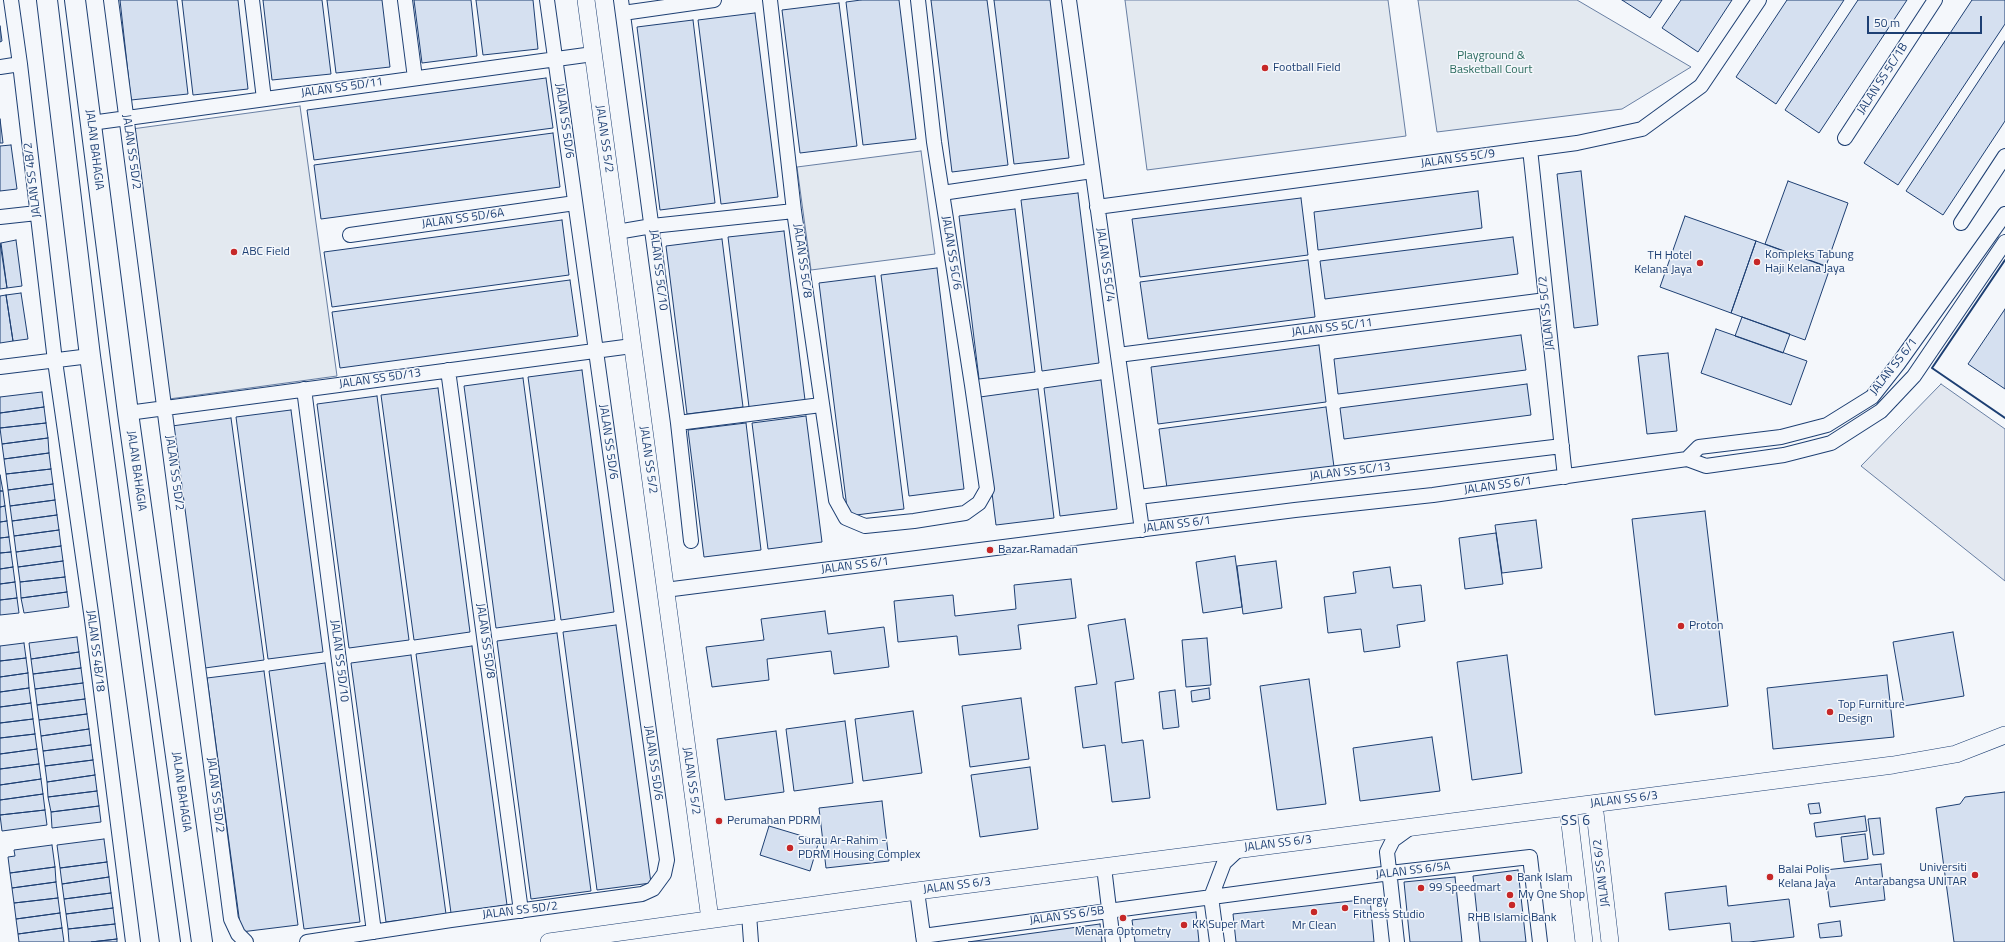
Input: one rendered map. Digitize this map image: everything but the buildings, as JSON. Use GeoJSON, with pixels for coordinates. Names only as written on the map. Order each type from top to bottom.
{"type":"FeatureCollection","features":[{"type":"Feature","properties":{"kind":"main road"},"geometry":{"type":"LineString","coordinates":[[47,0],[90,356],[170,942]]}},
{"type":"Feature","properties":{"kind":"main road","name":"JALAN BAHAGIA"},"geometry":{"type":"LineString","coordinates":[[75,0],[128,413],[203,940]]}},
{"type":"Feature","properties":{"kind":"main road"},"geometry":{"type":"LineString","coordinates":[[74,226],[104,223]]}},
{"type":"Feature","properties":{"kind":"main road"},"geometry":{"type":"LineString","coordinates":[[147,771],[155,795],[162,799],[167,798],[171,797],[176,791],[177,764]]}},
{"type":"Feature","properties":{"kind":"main road"},"geometry":{"type":"LineString","coordinates":[[157,846],[157,820],[159,812],[164,809],[172,808],[177,811],[188,841]]}},
{"type":"Feature","properties":{"kind":"street","name":"JALAN SS 4B/2"},"geometry":{"type":"LineString","coordinates":[[11,0],[55,361]]}},
{"type":"Feature","properties":{"kind":"street","name":"JALAN SS 5D/2"},"geometry":{"type":"LineString","coordinates":[[111,0],[231,919],[238,934],[246,942]]}},
{"type":"Feature","properties":{"kind":"street"},"geometry":{"type":"LineString","coordinates":[[252,0],[264,99]]}},
{"type":"Feature","properties":{"kind":"street"},"geometry":{"type":"LineString","coordinates":[[405,0],[416,78]]}},
{"type":"Feature","properties":{"kind":"street","name":"JALAN SS 5D/6"},"geometry":{"type":"LineString","coordinates":[[547,0],[667,860],[664,874],[659,883]]}},
{"type":"Feature","properties":{"kind":"street","name":"JALAN SS 5/2"},"geometry":{"type":"LineString","coordinates":[[586,0],[710,919]]}},
{"type":"Feature","properties":{"kind":"street"},"geometry":{"type":"LineString","coordinates":[[622,7],[714,0]]}},
{"type":"Feature","properties":{"kind":"street","name":"JALAN SS 5C/8"},"geometry":{"type":"LineString","coordinates":[[770,0],[794,211],[821,405],[836,500],[846,518]]}},
{"type":"Feature","properties":{"kind":"street","name":"JALAN SS 5C/6"},"geometry":{"type":"LineString","coordinates":[[846,518],[865,526],[914,521],[965,513],[980,504],[987,489],[942,193],[918,0]]}},
{"type":"Feature","properties":{"kind":"street","name":"JALAN SS 5C/4"},"geometry":{"type":"LineString","coordinates":[[1069,0],[1142,530]]}},
{"type":"Feature","properties":{"kind":"street","name":"JALAN SS 5C/9"},"geometry":{"type":"LineString","coordinates":[[1098,207],[1577,143],[1642,129],[1701,86],[1759,0]]}},
{"type":"Feature","properties":{"kind":"street","name":"JALAN SS 5C/1B"},"geometry":{"type":"LineString","coordinates":[[1845,138],[1935,0]]}},
{"type":"Feature","properties":{"kind":"street","name":"JALAN SS 5C/10"},"geometry":{"type":"LineString","coordinates":[[622,7],[678,423],[691,541]]}},
{"type":"Feature","properties":{"kind":"street","name":"JALAN SS 5D/11"},"geometry":{"type":"LineString","coordinates":[[91,122],[593,54]]}},
{"type":"Feature","properties":{"kind":"street"},"geometry":{"type":"LineString","coordinates":[[0,66],[20,64]]}},
{"type":"Feature","properties":{"kind":"street","name":"JALAN SS 5C/2"},"geometry":{"type":"LineString","coordinates":[[1530,149],[1565,477]]}},
{"type":"Feature","properties":{"kind":"street"},"geometry":{"type":"LineString","coordinates":[[1961,223],[2005,156]]}},
{"type":"Feature","properties":{"kind":"street"},"geometry":{"type":"LineString","coordinates":[[942,193],[1092,171]]}},
{"type":"Feature","properties":{"kind":"street","name":"JALAN SS 5D/6A"},"geometry":{"type":"LineString","coordinates":[[350,235],[575,203]]}},
{"type":"Feature","properties":{"kind":"street"},"geometry":{"type":"LineString","coordinates":[[617,232],[652,226],[794,211]]}},
{"type":"Feature","properties":{"kind":"street"},"geometry":{"type":"LineString","coordinates":[[0,217],[37,213]]}},
{"type":"Feature","properties":{"kind":"street","name":"JALAN SS 6/1"},"geometry":{"type":"LineString","coordinates":[[1687,459],[1699,448],[1781,437],[1827,425],[1872,397],[1898,364],[2005,214]]}},
{"type":"Feature","properties":{"kind":"street","name":"JALAN SS 6/1"},"geometry":{"type":"LineString","coordinates":[[665,590],[1433,495],[1687,459],[1706,466],[1784,455],[1831,443],[1881,411],[1914,376],[2005,242]]}},
{"type":"Feature","properties":{"kind":"street","name":"JALAN SS 5C/11"},"geometry":{"type":"LineString","coordinates":[[1118,355],[1546,300]]}},
{"type":"Feature","properties":{"kind":"street","name":"JALAN SS 5D/13"},"geometry":{"type":"LineString","coordinates":[[128,413],[632,346]]}},
{"type":"Feature","properties":{"kind":"street"},"geometry":{"type":"LineString","coordinates":[[0,368],[90,356]]}},
{"type":"Feature","properties":{"kind":"street","name":"JALAN SS 4B/18"},"geometry":{"type":"LineString","coordinates":[[55,361],[92,620],[133,942]]}},
{"type":"Feature","properties":{"kind":"street","name":"JALAN SS 5D/8"},"geometry":{"type":"LineString","coordinates":[[448,370],[521,911]]}},
{"type":"Feature","properties":{"kind":"street","name":"JALAN SS 5D/10"},"geometry":{"type":"LineString","coordinates":[[304,389],[374,932]]}},
{"type":"Feature","properties":{"kind":"street"},"geometry":{"type":"LineString","coordinates":[[678,423],[821,405]]}},
{"type":"Feature","properties":{"kind":"street","name":"JALAN SS 5C/13"},"geometry":{"type":"LineString","coordinates":[[1138,497],[1562,446]]}},
{"type":"Feature","properties":{"kind":"street","name":"JALAN SS 6/3"},"geometry":{"type":"LineString","coordinates":[[549,942],[917,891],[1926,760],[1956,754],[2005,735]]}},
{"type":"Feature","properties":{"kind":"street","name":"JALAN SS 6/2"},"geometry":{"type":"LineString","coordinates":[[1594,804],[1610,942]]}},
{"type":"Feature","properties":{"kind":"street"},"geometry":{"type":"LineString","coordinates":[[1568,807],[1584,942]]}},
{"type":"Feature","properties":{"kind":"street"},"geometry":{"type":"LineString","coordinates":[[1397,942],[1387,852],[1393,840],[1411,827]]}},
{"type":"Feature","properties":{"kind":"street"},"geometry":{"type":"LineString","coordinates":[[1217,942],[1211,898],[1224,863],[1240,849]]}},
{"type":"Feature","properties":{"kind":"street","name":"JALAN SS 6/5A"},"geometry":{"type":"LineString","coordinates":[[1211,898],[1390,873],[1530,857],[1540,942]]}},
{"type":"Feature","properties":{"kind":"street"},"geometry":{"type":"LineString","coordinates":[[1104,867],[1114,942]]}},
{"type":"Feature","properties":{"kind":"street","name":"JALAN SS 5D/2"},"geometry":{"type":"LineString","coordinates":[[307,942],[642,894],[653,889],[659,883]]}},
{"type":"Feature","properties":{"kind":"street"},"geometry":{"type":"LineString","coordinates":[[917,891],[923,939]]}},
{"type":"Feature","properties":{"kind":"street","name":"JALAN SS 6/5B"},"geometry":{"type":"LineString","coordinates":[[923,939],[1109,910],[1211,898]]}},
{"type":"Feature","properties":{"kind":"street"},"geometry":{"type":"LineString","coordinates":[[749,914],[751,942]]}},
{"type":"Feature","properties":{"kind":"green space","name":"Football Field"},"geometry":{"type":"Polygon","coordinates":[[[1125,0],[1388,0],[1406,136],[1147,170],[1125,0]]]}},
{"type":"Feature","properties":{"kind":"green space","name":"Playground & Basketball Court"},"geometry":{"type":"Polygon","coordinates":[[[1418,0],[1577,0],[1691,67],[1622,109],[1437,132],[1418,0]]]}},
{"type":"Feature","properties":{"kind":"green space","name":"ABC Field"},"geometry":{"type":"Polygon","coordinates":[[[300,106],[337,376],[169,399],[132,129],[300,106]]]}},
{"type":"Feature","properties":{"kind":"green space"},"geometry":{"type":"Polygon","coordinates":[[[921,151],[935,254],[811,270],[797,167],[921,151]]]}},
{"type":"Feature","properties":{"kind":"shaded area"},"geometry":{"type":"Polygon","coordinates":[[[1941,384],[2005,429],[2005,581],[1861,466],[1941,384]]]}},
{"type":"Feature","properties":{"kind":"wall"},"geometry":{"type":"LineString","coordinates":[[2005,260],[1932,368],[2005,418]]}},
{"type":"Feature","properties":{"kind":"place","name":"Football Field"},"geometry":{"type":"Point","coordinates":[1265,68]}},
{"type":"Feature","properties":{"kind":"place","name":"ABC Field"},"geometry":{"type":"Point","coordinates":[234,252]}},
{"type":"Feature","properties":{"kind":"place","name":"Kompleks Tabung Haji Kelana Jaya"},"geometry":{"type":"Point","coordinates":[1757,262]}},
{"type":"Feature","properties":{"kind":"place","name":"TH Hotel Kelana Jaya"},"geometry":{"type":"Point","coordinates":[1700,263]}},
{"type":"Feature","properties":{"kind":"place","name":"Bazar Ramadan"},"geometry":{"type":"Point","coordinates":[990,550]}},
{"type":"Feature","properties":{"kind":"place","name":"Proton"},"geometry":{"type":"Point","coordinates":[1681,626]}},
{"type":"Feature","properties":{"kind":"place","name":"Top Furniture Design"},"geometry":{"type":"Point","coordinates":[1830,712]}},
{"type":"Feature","properties":{"kind":"place","name":"Perumahan PDRM"},"geometry":{"type":"Point","coordinates":[719,821]}},
{"type":"Feature","properties":{"kind":"place","name":"Surau Ar-Rahim - PDRM Housing Complex"},"geometry":{"type":"Point","coordinates":[790,848]}},
{"type":"Feature","properties":{"kind":"place","name":"Universiti Antarabangsa UNITAR"},"geometry":{"type":"Point","coordinates":[1975,875]}},
{"type":"Feature","properties":{"kind":"place","name":"Balai Polis Kelana Jaya"},"geometry":{"type":"Point","coordinates":[1770,877]}},
{"type":"Feature","properties":{"kind":"place","name":"Bank Islam"},"geometry":{"type":"Point","coordinates":[1509,878]}},
{"type":"Feature","properties":{"kind":"place","name":"99 Speedmart"},"geometry":{"type":"Point","coordinates":[1421,888]}},
{"type":"Feature","properties":{"kind":"place","name":"My One Shop"},"geometry":{"type":"Point","coordinates":[1510,895]}},
{"type":"Feature","properties":{"kind":"place","name":"RHB Islamic Bank"},"geometry":{"type":"Point","coordinates":[1512,905]}},
{"type":"Feature","properties":{"kind":"place","name":"Energy Fitness Studio"},"geometry":{"type":"Point","coordinates":[1345,908]}},
{"type":"Feature","properties":{"kind":"place","name":"Mr Clean"},"geometry":{"type":"Point","coordinates":[1314,912]}},
{"type":"Feature","properties":{"kind":"place","name":"Menara Optometry"},"geometry":{"type":"Point","coordinates":[1123,918]}},
{"type":"Feature","properties":{"kind":"place","name":"KK Super Mart"},"geometry":{"type":"Point","coordinates":[1184,925]}},
{"type":"Feature","properties":{"kind":"district","name":"SS 6"},"geometry":{"type":"Point","coordinates":[1576,822]}}]}
